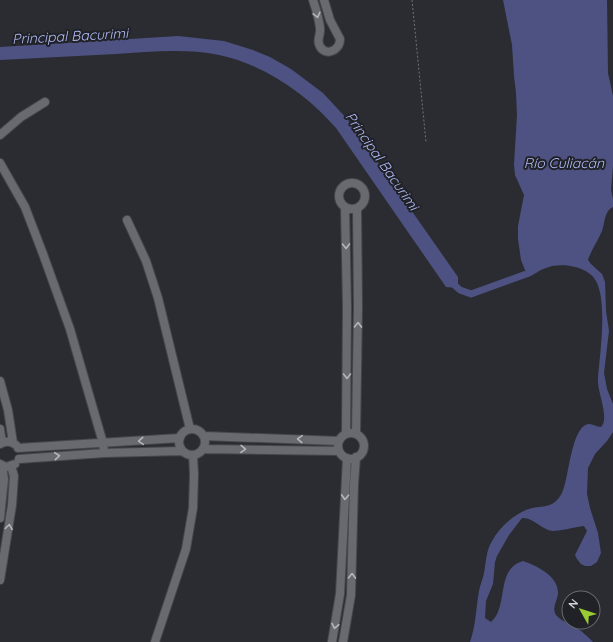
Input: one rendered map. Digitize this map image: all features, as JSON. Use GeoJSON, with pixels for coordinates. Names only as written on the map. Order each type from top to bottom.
{"type":"FeatureCollection","features":[{"type":"Feature","properties":{"kind":"street"},"geometry":{"type":"LineString","coordinates":[[313,0],[320,29],[318,38],[319,45],[324,50],[331,51],[337,48],[340,39],[330,20],[324,0]]}},
{"type":"Feature","properties":{"kind":"street"},"geometry":{"type":"LineString","coordinates":[[0,135],[21,117],[45,102]]}},
{"type":"Feature","properties":{"kind":"street"},"geometry":{"type":"LineString","coordinates":[[0,163],[25,207],[70,329],[103,443],[104,453]]}},
{"type":"Feature","properties":{"kind":"street"},"geometry":{"type":"LineString","coordinates":[[355,183],[362,188],[365,196],[362,204],[357,208],[351,209],[345,207],[339,199],[340,191],[346,184],[355,183]]}},
{"type":"Feature","properties":{"kind":"street"},"geometry":{"type":"LineString","coordinates":[[345,207],[347,307],[346,434]]}},
{"type":"Feature","properties":{"kind":"street"},"geometry":{"type":"LineString","coordinates":[[356,434],[358,307],[357,208]]}},
{"type":"Feature","properties":{"kind":"street"},"geometry":{"type":"LineString","coordinates":[[127,220],[146,261],[158,298],[190,429]]}},
{"type":"Feature","properties":{"kind":"street"},"geometry":{"type":"LineString","coordinates":[[347,307],[358,307]]}},
{"type":"Feature","properties":{"kind":"street"},"geometry":{"type":"LineString","coordinates":[[0,381],[8,410],[15,446],[20,456],[19,460]]}},
{"type":"Feature","properties":{"kind":"street"},"geometry":{"type":"LineString","coordinates":[[0,429],[1,444],[7,442],[15,446],[103,443],[180,438]]}},
{"type":"Feature","properties":{"kind":"street"},"geometry":{"type":"LineString","coordinates":[[190,429],[197,430],[204,436],[206,444],[202,452],[193,456],[185,454],[182,451],[180,447],[180,438],[185,431],[190,429]]}},
{"type":"Feature","properties":{"kind":"street"},"geometry":{"type":"LineString","coordinates":[[346,434],[356,434],[361,438],[364,446],[361,454],[351,459],[346,458],[339,451],[339,441],[341,437],[346,434]]}},
{"type":"Feature","properties":{"kind":"street"},"geometry":{"type":"LineString","coordinates":[[204,436],[339,441]]}},
{"type":"Feature","properties":{"kind":"street"},"geometry":{"type":"LineString","coordinates":[[204,449],[339,451]]}},
{"type":"Feature","properties":{"kind":"street"},"geometry":{"type":"LineString","coordinates":[[0,518],[4,480],[1,465],[11,466],[19,460],[104,453],[182,451]]}},
{"type":"Feature","properties":{"kind":"street"},"geometry":{"type":"LineString","coordinates":[[155,642],[188,541],[194,493],[193,456]]}},
{"type":"Feature","properties":{"kind":"street"},"geometry":{"type":"LineString","coordinates":[[343,642],[351,595],[356,457]]}},
{"type":"Feature","properties":{"kind":"street"},"geometry":{"type":"LineString","coordinates":[[332,642],[340,594],[346,458]]}},
{"type":"Feature","properties":{"kind":"street"},"geometry":{"type":"LineString","coordinates":[[0,580],[12,505],[14,476],[11,466]]}},
{"type":"Feature","properties":{"kind":"street"},"geometry":{"type":"LineString","coordinates":[[340,594],[351,595]]}},
{"type":"Feature","properties":{"kind":"path"},"geometry":{"type":"LineString","coordinates":[[412,0],[426,142]]}},
{"type":"Feature","properties":{"kind":"water","name":"Río Culiacán"},"geometry":{"type":"Polygon","coordinates":[[[503,0],[607,0],[608,73],[613,96],[613,166],[611,190],[613,207],[606,214],[602,231],[588,260],[602,274],[605,282],[606,311],[609,331],[604,373],[607,389],[613,404],[613,432],[595,454],[588,468],[587,494],[598,533],[601,553],[597,562],[591,566],[585,566],[581,564],[575,555],[587,531],[584,526],[553,531],[530,519],[522,518],[509,535],[497,556],[493,584],[486,601],[485,618],[491,622],[496,615],[500,607],[505,580],[509,572],[514,565],[523,561],[540,569],[555,582],[558,594],[554,612],[561,619],[561,630],[579,630],[593,642],[470,642],[475,623],[479,589],[484,575],[487,553],[492,541],[502,527],[511,519],[526,510],[550,505],[558,499],[562,493],[571,454],[578,433],[583,427],[589,424],[601,427],[604,418],[598,385],[602,308],[596,282],[590,274],[577,267],[562,265],[552,266],[529,273],[525,270],[521,260],[518,226],[524,195],[515,175],[514,164],[517,115],[512,45],[503,0]]]}},
{"type":"Feature","properties":{"kind":"water"},"geometry":{"type":"Polygon","coordinates":[[[178,36],[224,41],[253,50],[270,57],[291,69],[323,93],[348,120],[458,277],[458,288],[446,287],[336,128],[324,115],[298,92],[252,65],[219,55],[180,51],[0,60],[0,47],[178,36]]]}},
{"type":"Feature","properties":{"kind":"waterway","name":"Principal Bacurimi"},"geometry":{"type":"LineString","coordinates":[[451,282],[460,290],[471,294],[529,273],[536,269]]}}]}
